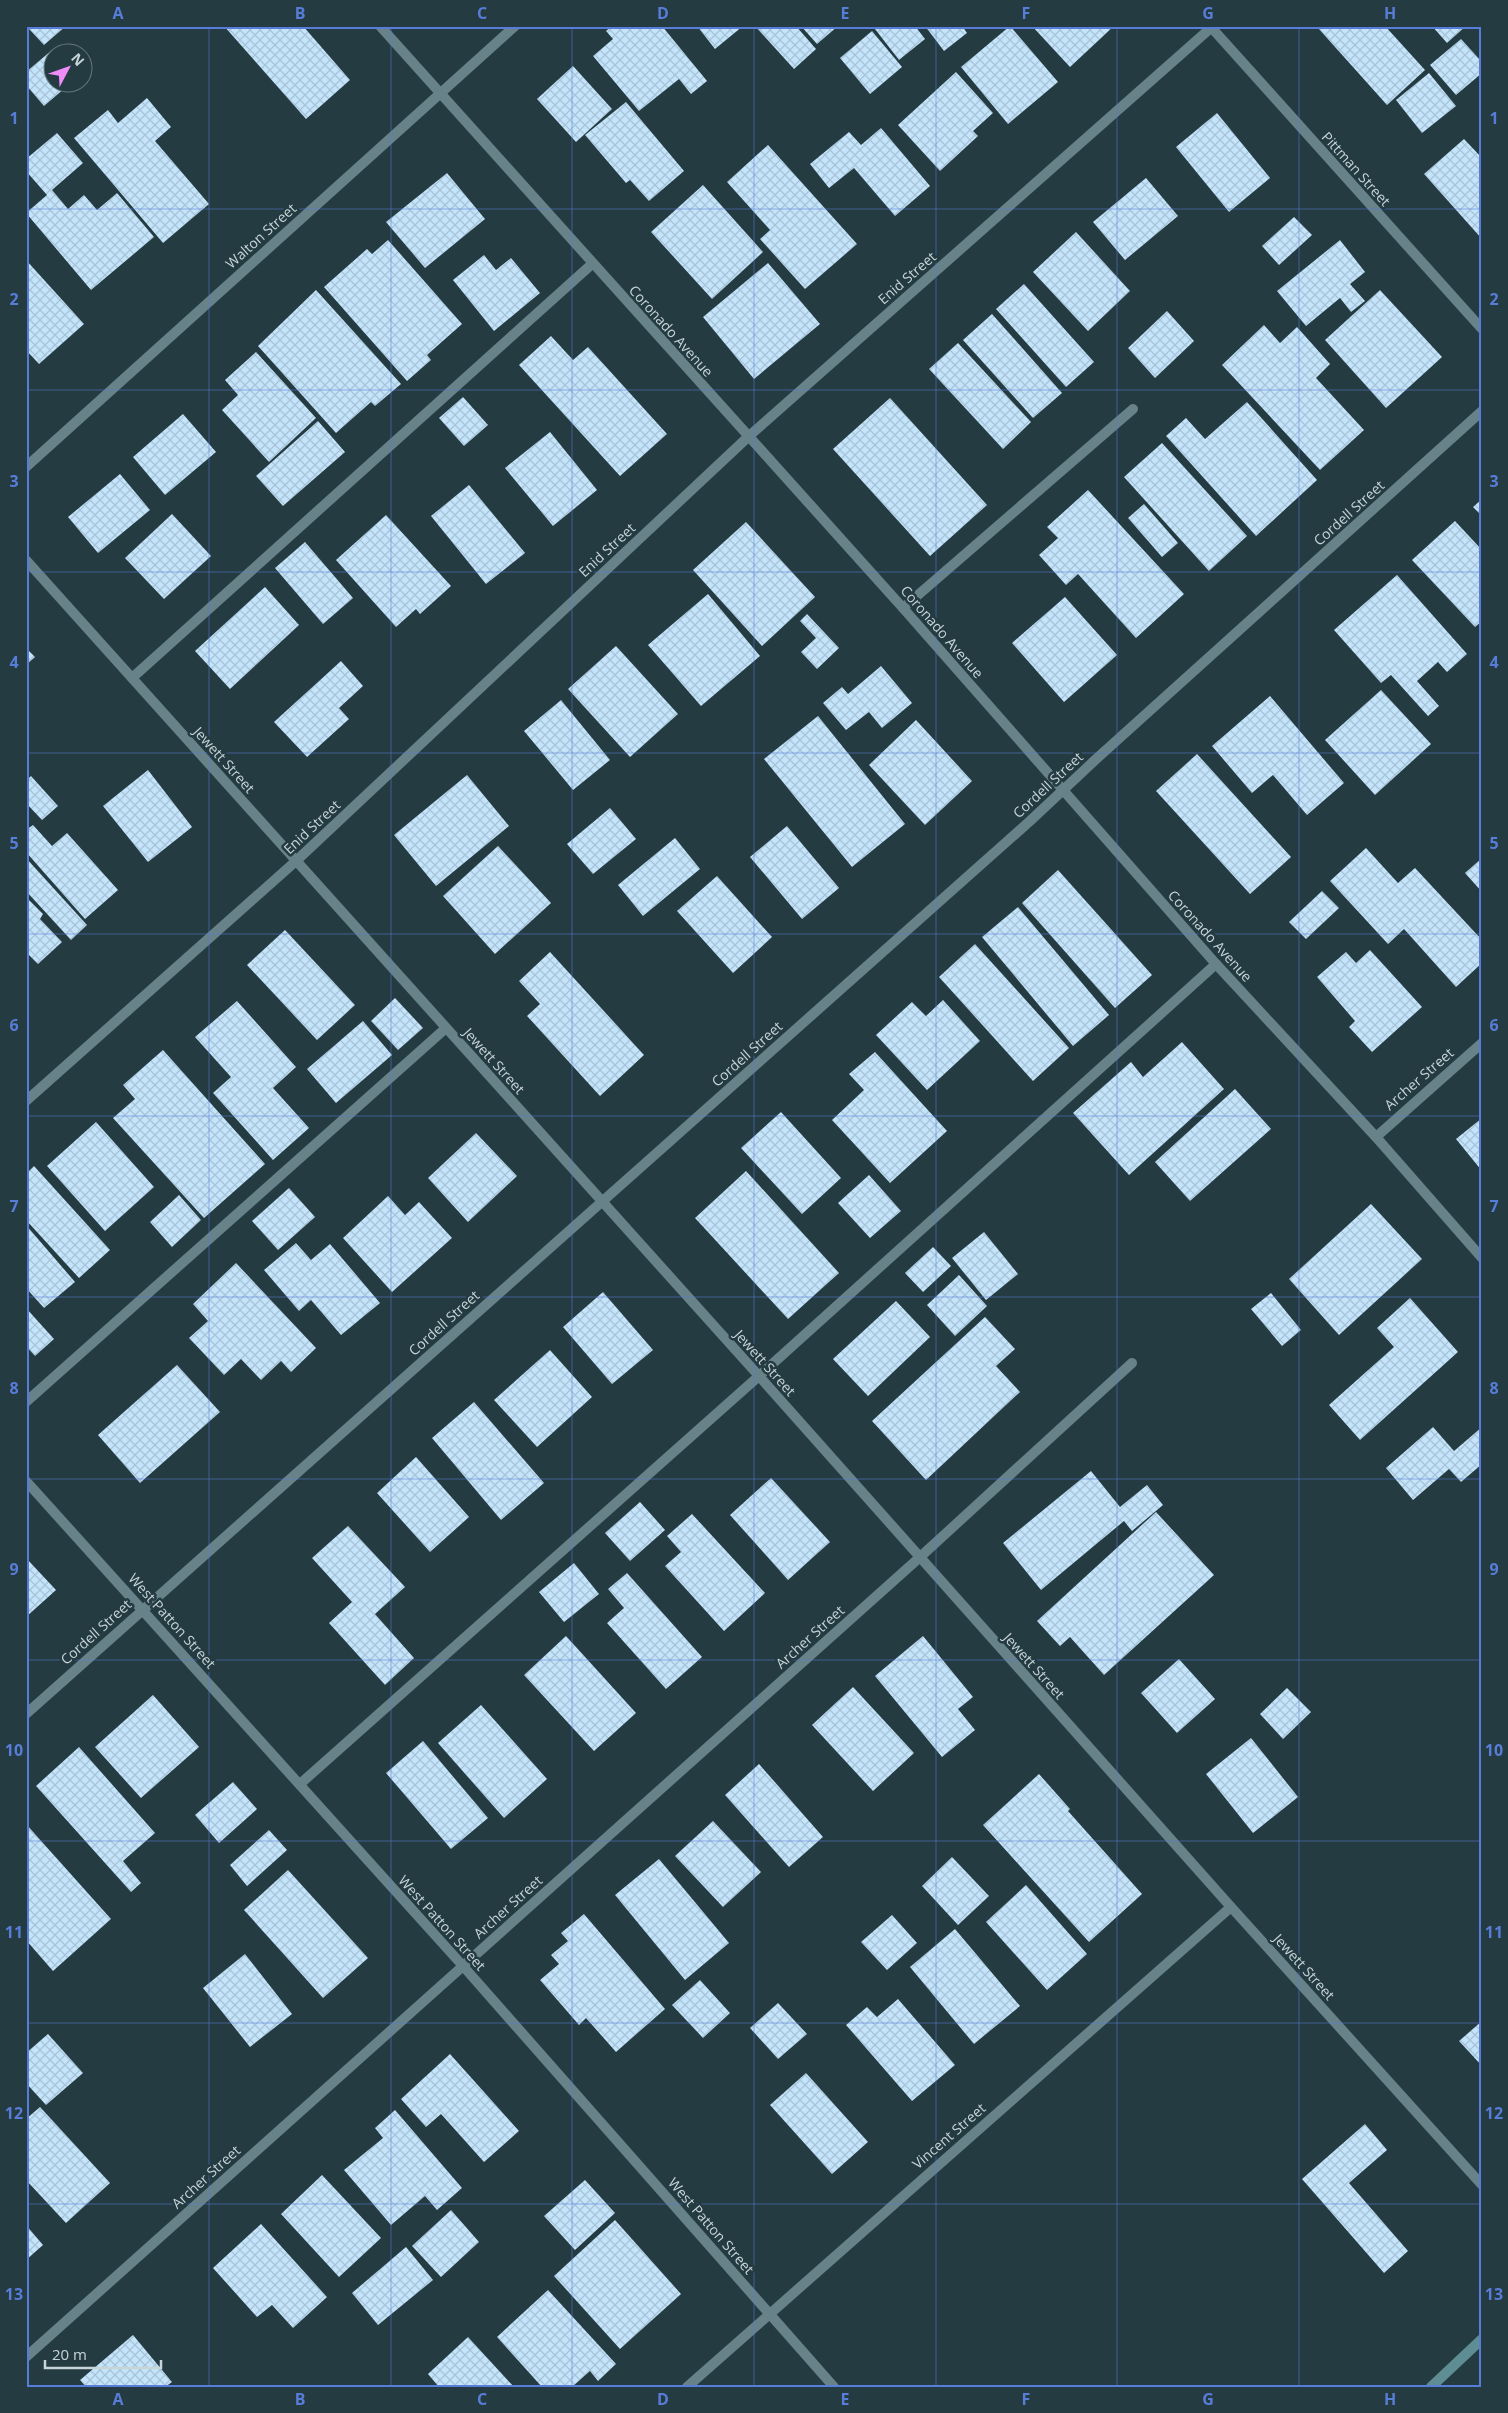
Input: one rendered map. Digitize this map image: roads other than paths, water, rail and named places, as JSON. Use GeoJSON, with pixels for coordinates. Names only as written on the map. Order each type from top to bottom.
{"type":"FeatureCollection","features":[{"type":"Feature","properties":{"kind":"main road"},"geometry":{"type":"LineString","coordinates":[[1431,2387],[1482,2339]]}},
{"type":"Feature","properties":{"kind":"street","name":"Coronado Avenue"},"geometry":{"type":"LineString","coordinates":[[380,26],[903,608],[1216,964],[1376,1137],[1482,1258]]}},
{"type":"Feature","properties":{"kind":"street","name":"Walton Street"},"geometry":{"type":"LineString","coordinates":[[26,467],[515,26]]}},
{"type":"Feature","properties":{"kind":"street","name":"Pittman Street"},"geometry":{"type":"LineString","coordinates":[[1212,27],[1482,330]]}},
{"type":"Feature","properties":{"kind":"street","name":"Enid Street"},"geometry":{"type":"LineString","coordinates":[[26,1101],[296,861],[748,437],[1212,27]]}},
{"type":"Feature","properties":{"kind":"street"},"geometry":{"type":"LineString","coordinates":[[132,678],[592,264]]}},
{"type":"Feature","properties":{"kind":"street"},"geometry":{"type":"LineString","coordinates":[[903,608],[1133,409]]}},
{"type":"Feature","properties":{"kind":"street","name":"Cordell Street"},"geometry":{"type":"LineString","coordinates":[[26,1714],[1063,791],[1482,411]]}},
{"type":"Feature","properties":{"kind":"street","name":"Jewett Street"},"geometry":{"type":"LineString","coordinates":[[26,560],[1482,2185]]}},
{"type":"Feature","properties":{"kind":"street"},"geometry":{"type":"LineString","coordinates":[[300,1784],[759,1376],[1216,964]]}},
{"type":"Feature","properties":{"kind":"street"},"geometry":{"type":"LineString","coordinates":[[26,1402],[446,1028]]}},
{"type":"Feature","properties":{"kind":"street","name":"Archer Street"},"geometry":{"type":"LineString","coordinates":[[1376,1137],[1482,1043]]}},
{"type":"Feature","properties":{"kind":"street","name":"Archer Street"},"geometry":{"type":"LineString","coordinates":[[26,2357],[919,1558],[1132,1363]]}},
{"type":"Feature","properties":{"kind":"street","name":"West Patton Street"},"geometry":{"type":"LineString","coordinates":[[26,1481],[463,1966],[834,2387]]}},
{"type":"Feature","properties":{"kind":"street","name":"Vincent Street"},"geometry":{"type":"LineString","coordinates":[[687,2387],[1231,1907]]}}]}
